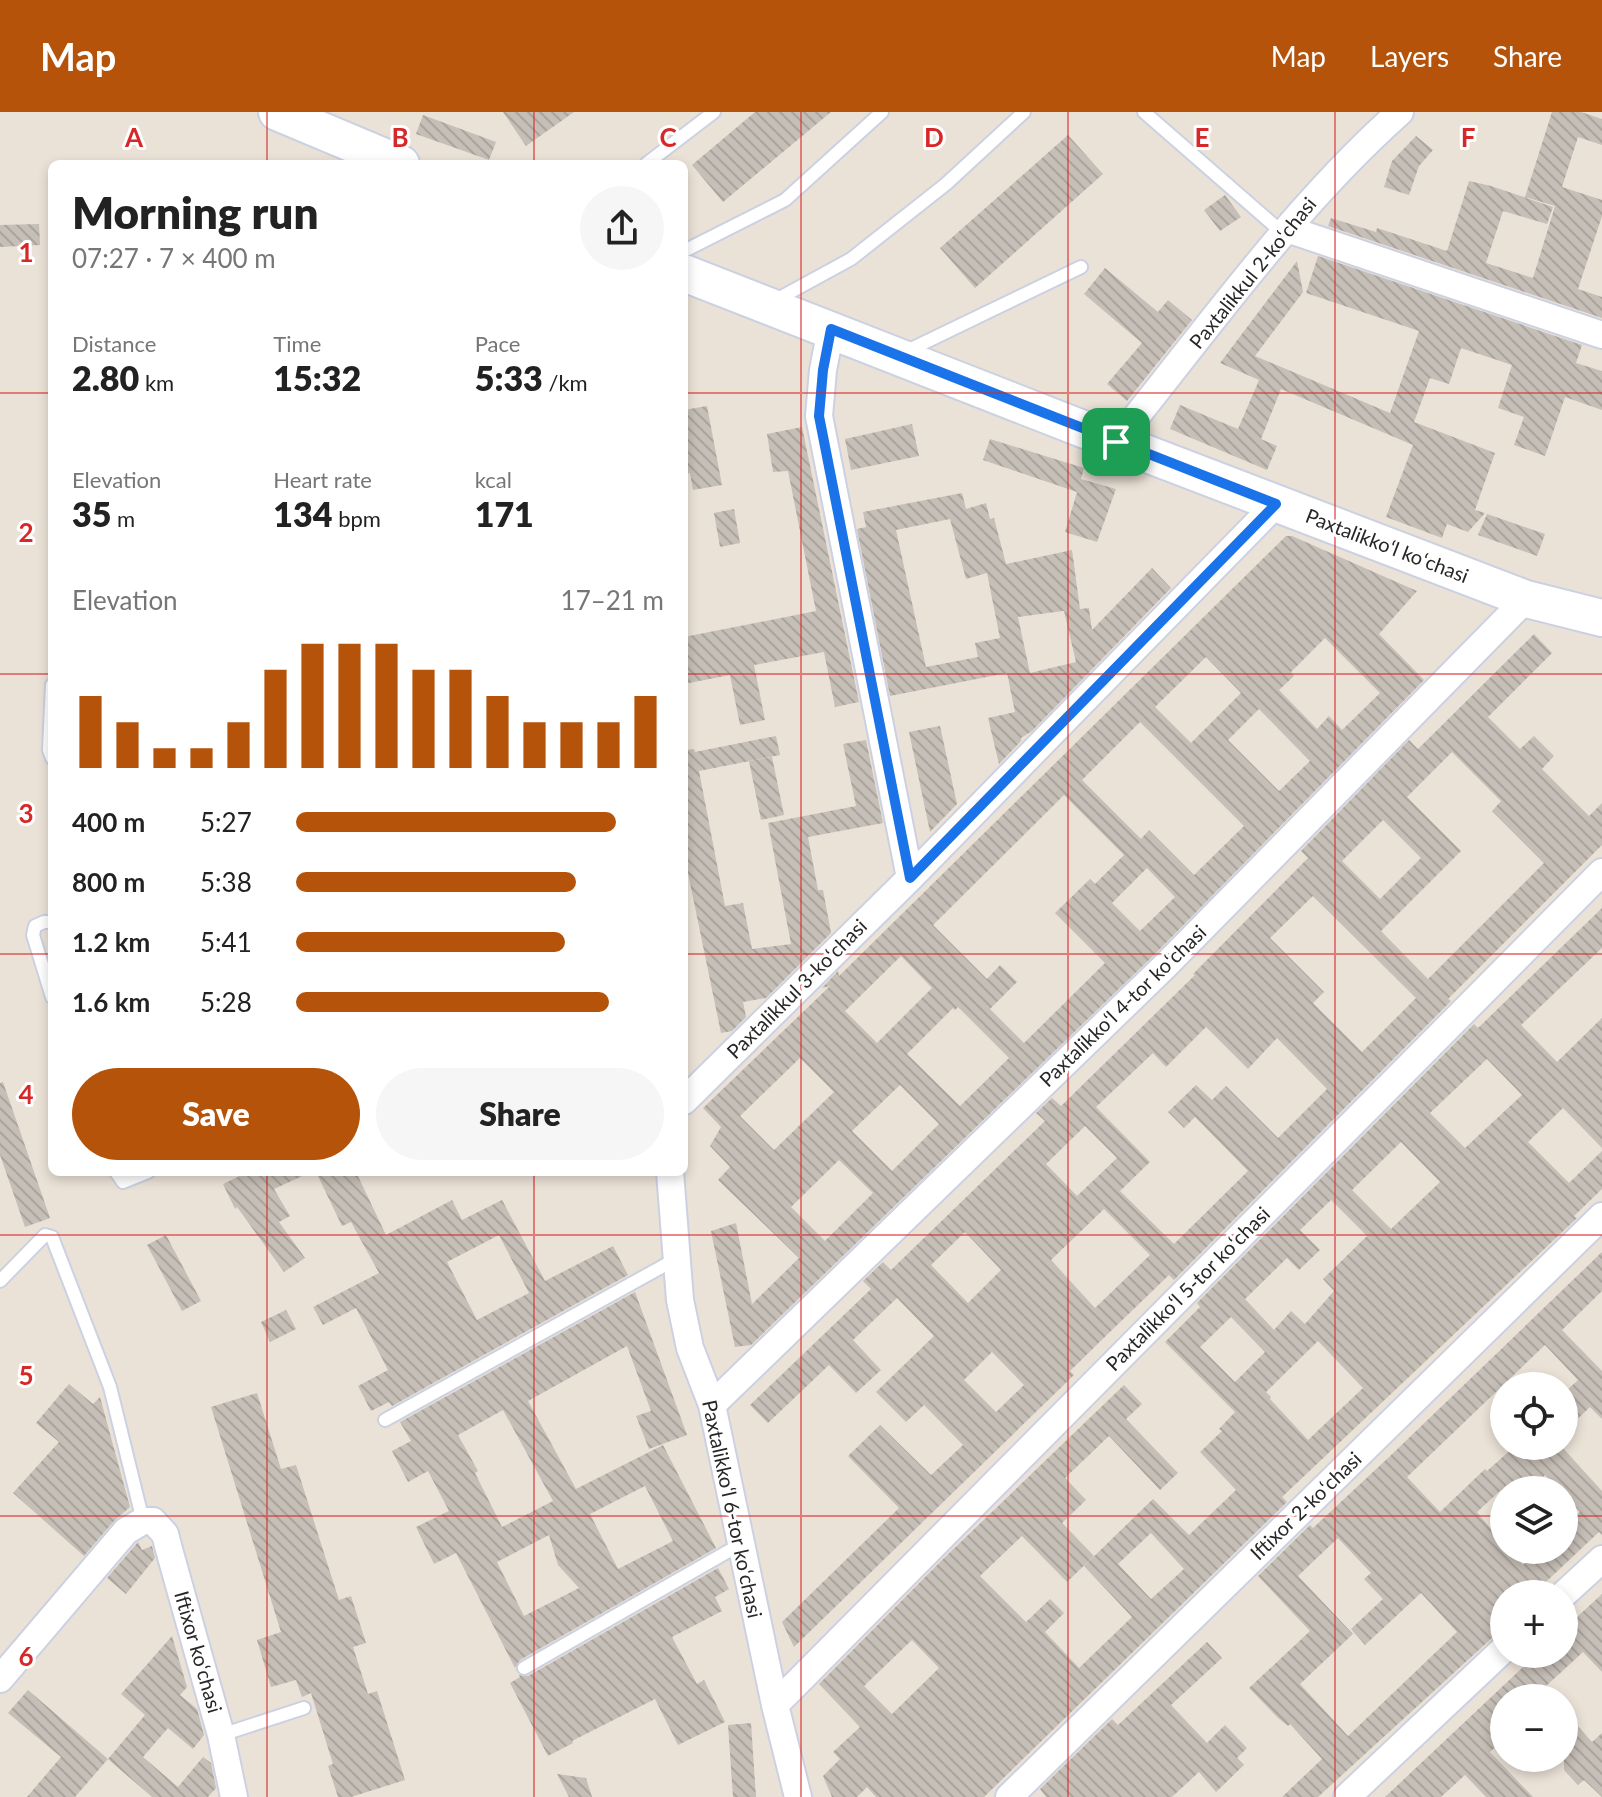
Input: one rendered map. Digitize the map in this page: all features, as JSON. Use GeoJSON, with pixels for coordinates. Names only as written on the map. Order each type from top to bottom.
{"type":"FeatureCollection","features":[{"type":"Feature","properties":{"kind":"street"},"geometry":{"type":"LineString","coordinates":[[277,112],[391,160]]}},
{"type":"Feature","properties":{"kind":"street","name":"Paxtalikkul 2-koʻchasi"},"geometry":{"type":"LineString","coordinates":[[1116,442],[1286,231],[1358,150],[1400,112]]}},
{"type":"Feature","properties":{"kind":"street"},"geometry":{"type":"LineString","coordinates":[[1286,231],[1602,335]]}},
{"type":"Feature","properties":{"kind":"street","name":"Paxtalikkoʻl koʻchasi"},"geometry":{"type":"LineString","coordinates":[[688,275],[1526,599],[1602,618]]}},
{"type":"Feature","properties":{"kind":"street"},"geometry":{"type":"LineString","coordinates":[[831,329],[819,416],[910,878]]}},
{"type":"Feature","properties":{"kind":"street","name":"Paxtalikkul 3-koʻchasi"},"geometry":{"type":"LineString","coordinates":[[688,1097],[910,878],[1276,504]]}},
{"type":"Feature","properties":{"kind":"street","name":"Paxtalikkoʻl 4-tor koʻchasi"},"geometry":{"type":"LineString","coordinates":[[712,1405],[1166,965],[1526,599]]}},
{"type":"Feature","properties":{"kind":"street","name":"Paxtalikkoʻl 5-tor koʻchasi"},"geometry":{"type":"LineString","coordinates":[[775,1705],[1599,881]]}},
{"type":"Feature","properties":{"kind":"street","name":"Paxtalikkoʻl 6-tor koʻchasi"},"geometry":{"type":"LineString","coordinates":[[670,1176],[680,1300],[690,1348],[712,1405],[775,1705],[798,1797]]}},
{"type":"Feature","properties":{"kind":"street","name":"Iftixor 2-koʻchasi"},"geometry":{"type":"LineString","coordinates":[[1009,1797],[1602,1216]]}},
{"type":"Feature","properties":{"kind":"street"},"geometry":{"type":"LineString","coordinates":[[0,1679],[126,1531],[143,1521]]}},
{"type":"Feature","properties":{"kind":"street","name":"Iftixor koʻchasi"},"geometry":{"type":"LineString","coordinates":[[143,1521],[153,1521],[165,1534],[221,1735],[231,1794]]}},
{"type":"Feature","properties":{"kind":"street"},"geometry":{"type":"LineString","coordinates":[[1578,1581],[1602,1559]]}},
{"type":"Feature","properties":{"kind":"street"},"geometry":{"type":"LineString","coordinates":[[1347,1797],[1490,1662]]}},
{"type":"Feature","properties":{"kind":"lane"},"geometry":{"type":"LineString","coordinates":[[651,160],[714,112]]}},
{"type":"Feature","properties":{"kind":"lane"},"geometry":{"type":"LineString","coordinates":[[688,249],[785,200],[882,112]]}},
{"type":"Feature","properties":{"kind":"lane"},"geometry":{"type":"LineString","coordinates":[[768,305],[851,259],[946,184],[1024,112]]}},
{"type":"Feature","properties":{"kind":"lane"},"geometry":{"type":"LineString","coordinates":[[1144,112],[1286,231]]}},
{"type":"Feature","properties":{"kind":"lane"},"geometry":{"type":"LineString","coordinates":[[897,356],[1081,267]]}},
{"type":"Feature","properties":{"kind":"lane"},"geometry":{"type":"LineString","coordinates":[[48,922],[35,926],[33,935],[48,984]]}},
{"type":"Feature","properties":{"kind":"lane"},"geometry":{"type":"LineString","coordinates":[[119,1176],[123,1182],[138,1176]]}},
{"type":"Feature","properties":{"kind":"lane"},"geometry":{"type":"LineString","coordinates":[[0,1281],[45,1235],[52,1237],[110,1387],[143,1521]]}},
{"type":"Feature","properties":{"kind":"lane"},"geometry":{"type":"LineString","coordinates":[[385,1420],[678,1258]]}},
{"type":"Feature","properties":{"kind":"lane"},"geometry":{"type":"LineString","coordinates":[[524,1668],[741,1544]]}},
{"type":"Feature","properties":{"kind":"lane"},"geometry":{"type":"LineString","coordinates":[[221,1735],[304,1708]]}},
{"type":"Feature","properties":{"kind":"building"},"geometry":{"type":"Polygon","coordinates":[[[503,112],[574,112],[526,146],[503,112]]]}},
{"type":"Feature","properties":{"kind":"building"},"geometry":{"type":"Polygon","coordinates":[[[755,112],[831,112],[723,202],[692,165],[755,112]]]}},
{"type":"Feature","properties":{"kind":"building"},"geometry":{"type":"Polygon","coordinates":[[[1552,112],[1581,112],[1602,119],[1602,145],[1578,137],[1562,187],[1602,200],[1602,216],[1578,289],[1602,297],[1602,318],[1328,226],[1331,218],[1376,232],[1377,228],[1447,251],[1469,181],[1491,186],[1553,207],[1547,224],[1503,211],[1486,263],[1533,278],[1555,206],[1525,197],[1552,112]]]}},
{"type":"Feature","properties":{"kind":"building"},"geometry":{"type":"Polygon","coordinates":[[[423,115],[496,142],[489,160],[416,134],[423,115]]]}},
{"type":"Feature","properties":{"kind":"building"},"geometry":{"type":"Polygon","coordinates":[[[1068,135],[1103,174],[975,288],[940,248],[1068,135]]]}},
{"type":"Feature","properties":{"kind":"building"},"geometry":{"type":"Polygon","coordinates":[[[1416,136],[1433,150],[1419,166],[1409,195],[1384,187],[1392,161],[1416,136]]]}},
{"type":"Feature","properties":{"kind":"building"},"geometry":{"type":"Polygon","coordinates":[[[1225,195],[1241,217],[1220,231],[1204,210],[1225,195]]]}},
{"type":"Feature","properties":{"kind":"building"},"geometry":{"type":"Polygon","coordinates":[[[39,224],[40,245],[0,247],[0,225],[39,224]]]}},
{"type":"Feature","properties":{"kind":"building"},"geometry":{"type":"Polygon","coordinates":[[[1318,256],[1582,345],[1576,363],[1602,371],[1602,410],[1565,397],[1545,456],[1514,445],[1524,417],[1498,408],[1512,365],[1461,348],[1449,384],[1430,378],[1414,422],[1495,453],[1475,510],[1485,513],[1468,532],[1447,524],[1442,538],[1386,517],[1413,445],[1281,389],[1261,439],[1277,446],[1267,470],[1170,429],[1180,405],[1238,429],[1259,380],[1220,363],[1297,261],[1303,292],[1255,356],[1390,413],[1419,331],[1306,293],[1318,256]]]}},
{"type":"Feature","properties":{"kind":"building"},"geometry":{"type":"Polygon","coordinates":[[[1105,268],[1158,312],[1168,300],[1192,320],[1127,401],[1107,384],[1142,343],[1084,294],[1105,268]]]}},
{"type":"Feature","properties":{"kind":"building"},"geometry":{"type":"Polygon","coordinates":[[[707,406],[722,485],[693,490],[688,473],[688,409],[707,406]]]}},
{"type":"Feature","properties":{"kind":"building"},"geometry":{"type":"Polygon","coordinates":[[[912,424],[919,456],[851,470],[845,439],[912,424]]]}},
{"type":"Feature","properties":{"kind":"building"},"geometry":{"type":"Polygon","coordinates":[[[802,427],[859,702],[835,707],[824,652],[754,665],[765,720],[740,725],[730,675],[688,683],[688,636],[816,611],[788,471],[773,472],[767,434],[802,427]]]}},
{"type":"Feature","properties":{"kind":"building"},"geometry":{"type":"Polygon","coordinates":[[[990,439],[1084,468],[1081,479],[1116,489],[1097,542],[1065,532],[1077,492],[983,460],[990,439]]]}},
{"type":"Feature","properties":{"kind":"building"},"geometry":{"type":"Polygon","coordinates":[[[962,493],[966,509],[986,503],[990,519],[994,518],[1006,564],[1072,550],[1080,609],[1089,608],[1092,630],[1152,568],[1171,588],[1032,731],[1021,738],[999,764],[988,718],[1015,712],[1007,673],[890,696],[857,529],[866,527],[863,512],[962,493]],[[950,519],[896,530],[926,667],[978,657],[975,643],[1000,638],[987,573],[966,579],[950,519]],[[1078,609],[1018,617],[1030,673],[1076,662],[1064,611],[1078,609]]]}},
{"type":"Feature","properties":{"kind":"building"},"geometry":{"type":"Polygon","coordinates":[[[734,509],[740,543],[720,547],[714,513],[734,509]]]}},
{"type":"Feature","properties":{"kind":"building"},"geometry":{"type":"Polygon","coordinates":[[[1487,514],[1545,534],[1537,556],[1478,535],[1487,514]]]}},
{"type":"Feature","properties":{"kind":"building"},"geometry":{"type":"Polygon","coordinates":[[[1286,536],[1417,591],[1379,634],[1424,680],[1155,954],[751,1345],[735,1347],[711,1231],[736,1223],[752,1304],[799,1258],[718,1180],[730,1167],[710,1146],[721,1127],[703,1108],[830,986],[822,988],[838,971],[839,976],[1286,536]],[[1325,638],[1291,672],[1294,676],[1279,690],[1317,729],[1329,716],[1342,730],[1380,693],[1325,638]],[[1206,657],[1155,707],[1191,743],[1241,693],[1206,657]],[[1259,709],[1228,740],[1279,791],[1310,761],[1259,709]],[[1140,722],[1082,780],[1141,839],[1149,830],[1194,875],[1244,826],[1140,722]],[[1064,795],[933,925],[987,979],[1000,965],[1017,982],[990,1009],[1024,1043],[1105,963],[1055,913],[1090,879],[1095,884],[1124,855],[1064,795]],[[1147,868],[1112,903],[1140,931],[1175,897],[1147,868]],[[901,956],[845,1011],[877,1043],[932,988],[901,956]],[[958,1007],[953,1008],[907,1054],[960,1106],[1009,1058],[958,1007]],[[800,1058],[740,1116],[774,1150],[834,1092],[800,1058]],[[900,1085],[852,1131],[892,1171],[939,1124],[900,1085]],[[839,1160],[791,1207],[825,1241],[873,1193],[839,1160]]]}},
{"type":"Feature","properties":{"kind":"building"},"geometry":{"type":"Polygon","coordinates":[[[1534,634],[1552,653],[1488,717],[1520,749],[1534,736],[1554,756],[1542,769],[1589,816],[1602,803],[1602,845],[1174,1280],[1169,1275],[1114,1328],[1070,1371],[1074,1375],[794,1647],[782,1622],[899,1508],[848,1456],[880,1425],[931,1475],[963,1445],[924,1405],[906,1422],[876,1392],[934,1336],[897,1298],[853,1340],[881,1370],[856,1393],[829,1365],[768,1423],[750,1405],[871,1289],[863,1281],[883,1262],[891,1270],[1045,1121],[1036,1113],[1052,1098],[1061,1106],[1195,975],[1308,858],[1301,851],[1409,740],[1418,749],[1534,634]],[[1452,752],[1407,797],[1461,851],[1381,931],[1428,979],[1544,863],[1492,811],[1501,801],[1452,752]],[[1383,820],[1342,861],[1380,899],[1421,858],[1383,820]],[[1313,896],[1270,938],[1324,992],[1313,1003],[1362,1052],[1416,998],[1313,896]],[[1206,1027],[1166,1067],[1153,1053],[1096,1107],[1150,1162],[1120,1191],[1174,1244],[1248,1171],[1195,1117],[1184,1128],[1168,1112],[1196,1085],[1212,1100],[1226,1086],[1278,1138],[1327,1089],[1277,1038],[1248,1069],[1206,1027]],[[1085,1126],[1046,1164],[1077,1196],[1117,1158],[1085,1126]],[[1104,1209],[1051,1260],[1095,1308],[1150,1255],[1104,1209]],[[965,1232],[931,1265],[968,1303],[1001,1270],[965,1232]],[[992,1352],[964,1380],[996,1412],[1024,1385],[992,1352]]]}},
{"type":"Feature","properties":{"kind":"building"},"geometry":{"type":"Polygon","coordinates":[[[940,726],[957,804],[930,832],[909,732],[940,726]]]}},
{"type":"Feature","properties":{"kind":"building"},"geometry":{"type":"Polygon","coordinates":[[[776,736],[780,755],[699,771],[725,906],[743,903],[752,949],[791,944],[768,823],[856,806],[843,744],[866,740],[883,823],[808,837],[818,890],[823,890],[831,933],[766,998],[743,1002],[746,1017],[732,1031],[721,1033],[688,873],[688,750],[694,749],[695,752],[776,736]]]}},
{"type":"Feature","properties":{"kind":"building"},"geometry":{"type":"Polygon","coordinates":[[[772,757],[784,815],[761,820],[749,761],[772,757]]]}},
{"type":"Feature","properties":{"kind":"building"},"geometry":{"type":"Polygon","coordinates":[[[1602,908],[1602,948],[1521,1025],[1557,1062],[1602,1018],[1602,1148],[1563,1108],[1528,1142],[1569,1183],[1602,1151],[1602,1189],[1574,1216],[1577,1218],[1282,1497],[1287,1502],[984,1797],[876,1797],[867,1787],[857,1797],[832,1797],[823,1776],[840,1759],[833,1752],[860,1727],[819,1684],[942,1560],[1124,1385],[1142,1404],[1126,1419],[1178,1473],[1160,1490],[1109,1436],[1065,1478],[1086,1500],[1062,1523],[1094,1556],[1067,1582],[1022,1536],[980,1576],[1026,1622],[1050,1599],[1064,1613],[1045,1632],[1079,1668],[1132,1617],[1084,1566],[1153,1499],[1189,1535],[1236,1490],[1200,1452],[1222,1431],[1219,1429],[1235,1412],[1165,1342],[1200,1307],[1197,1303],[1474,1024],[1478,1028],[1602,908]],[[1487,1059],[1430,1113],[1465,1148],[1522,1095],[1487,1059]],[[1401,1142],[1352,1190],[1391,1229],[1440,1182],[1401,1142]],[[1331,1200],[1300,1230],[1320,1250],[1299,1270],[1287,1258],[1245,1299],[1274,1330],[1291,1311],[1305,1324],[1334,1291],[1323,1279],[1367,1236],[1331,1200]],[[1231,1317],[1200,1347],[1235,1382],[1265,1352],[1231,1317]],[[1318,1341],[1266,1392],[1308,1440],[1363,1388],[1318,1341]],[[1151,1533],[1118,1564],[1151,1599],[1184,1569],[1151,1533]],[[912,1640],[864,1686],[892,1714],[939,1668],[912,1640]]]}},
{"type":"Feature","properties":{"kind":"building"},"geometry":{"type":"Polygon","coordinates":[[[3,1082],[50,1218],[25,1227],[0,1155],[0,1083],[3,1082]]]}},
{"type":"Feature","properties":{"kind":"building"},"geometry":{"type":"Polygon","coordinates":[[[240,1176],[302,1176],[274,1189],[290,1216],[279,1222],[305,1258],[284,1272],[237,1207],[235,1209],[223,1184],[240,1176]]]}},
{"type":"Feature","properties":{"kind":"building"},"geometry":{"type":"Polygon","coordinates":[[[318,1176],[358,1176],[386,1235],[452,1200],[462,1220],[502,1200],[545,1281],[613,1246],[628,1275],[392,1406],[389,1402],[371,1411],[358,1386],[388,1370],[356,1308],[323,1325],[313,1307],[379,1273],[351,1222],[342,1226],[318,1176]],[[499,1235],[447,1262],[477,1320],[529,1293],[499,1235]]]}},
{"type":"Feature","properties":{"kind":"building"},"geometry":{"type":"Polygon","coordinates":[[[166,1235],[201,1301],[182,1311],[147,1245],[166,1235]]]}},
{"type":"Feature","properties":{"kind":"building"},"geometry":{"type":"Polygon","coordinates":[[[1602,1252],[1602,1291],[1562,1330],[1602,1371],[1602,1419],[1590,1407],[1578,1419],[1578,1372],[1570,1372],[1545,1345],[1517,1372],[1490,1372],[1490,1398],[1407,1477],[1440,1512],[1485,1469],[1487,1471],[1499,1460],[1574,1460],[1602,1491],[1602,1535],[1599,1532],[1578,1552],[1578,1476],[1490,1476],[1490,1500],[1477,1512],[1490,1528],[1490,1564],[1565,1564],[1548,1580],[1490,1580],[1490,1640],[1318,1797],[1282,1797],[1322,1759],[1290,1724],[1288,1726],[1278,1718],[1249,1688],[1310,1631],[1258,1576],[1310,1525],[1313,1528],[1602,1252]],[[1338,1538],[1298,1576],[1353,1634],[1300,1684],[1348,1736],[1457,1632],[1421,1593],[1365,1645],[1351,1629],[1383,1599],[1364,1579],[1371,1573],[1338,1538]]]}},
{"type":"Feature","properties":{"kind":"building"},"geometry":{"type":"Polygon","coordinates":[[[635,1292],[687,1435],[649,1449],[636,1416],[651,1411],[627,1346],[528,1401],[576,1489],[663,1445],[716,1548],[520,1660],[515,1668],[456,1553],[434,1564],[416,1527],[449,1511],[428,1471],[408,1482],[392,1451],[411,1441],[400,1422],[635,1292]],[[503,1410],[458,1435],[478,1471],[475,1473],[502,1527],[553,1501],[503,1410]],[[645,1486],[590,1514],[618,1569],[673,1541],[645,1486]],[[549,1535],[497,1562],[524,1616],[579,1588],[558,1565],[549,1535]]]}},
{"type":"Feature","properties":{"kind":"building"},"geometry":{"type":"Polygon","coordinates":[[[286,1310],[296,1329],[270,1342],[261,1322],[286,1310]]]}},
{"type":"Feature","properties":{"kind":"building"},"geometry":{"type":"Polygon","coordinates":[[[69,1384],[93,1404],[100,1397],[130,1507],[84,1556],[13,1493],[59,1442],[36,1423],[69,1384]]]}},
{"type":"Feature","properties":{"kind":"building"},"geometry":{"type":"Polygon","coordinates":[[[257,1393],[281,1469],[296,1465],[339,1600],[351,1596],[366,1643],[353,1647],[368,1694],[377,1691],[405,1780],[351,1797],[338,1797],[328,1766],[333,1764],[311,1693],[302,1697],[296,1680],[271,1687],[257,1640],[281,1632],[211,1407],[257,1393]]]}},
{"type":"Feature","properties":{"kind":"building"},"geometry":{"type":"Polygon","coordinates":[[[138,1542],[142,1550],[152,1546],[155,1558],[126,1594],[107,1578],[138,1542]]]}},
{"type":"Feature","properties":{"kind":"building"},"geometry":{"type":"Polygon","coordinates":[[[718,1568],[729,1589],[715,1597],[722,1611],[672,1637],[697,1684],[704,1680],[725,1722],[678,1745],[655,1699],[548,1756],[510,1683],[519,1675],[528,1676],[718,1568]]]}},
{"type":"Feature","properties":{"kind":"building"},"geometry":{"type":"Polygon","coordinates":[[[1602,1594],[1602,1672],[1583,1652],[1578,1657],[1578,1616],[1602,1594]]]}},
{"type":"Feature","properties":{"kind":"building"},"geometry":{"type":"Polygon","coordinates":[[[172,1636],[187,1687],[180,1695],[197,1709],[204,1735],[193,1749],[168,1728],[143,1757],[178,1787],[203,1757],[211,1763],[216,1788],[208,1797],[152,1797],[108,1759],[145,1715],[121,1694],[172,1636]]]}},
{"type":"Feature","properties":{"kind":"building"},"geometry":{"type":"Polygon","coordinates":[[[1207,1642],[1222,1658],[1171,1705],[1207,1743],[1225,1725],[1247,1748],[1237,1758],[1244,1765],[1216,1792],[1199,1772],[1172,1797],[1046,1797],[1040,1789],[1112,1719],[1118,1725],[1207,1642]]]}},
{"type":"Feature","properties":{"kind":"building"},"geometry":{"type":"Polygon","coordinates":[[[1522,1668],[1566,1668],[1548,1684],[1505,1684],[1522,1668]]]}},
{"type":"Feature","properties":{"kind":"building"},"geometry":{"type":"Polygon","coordinates":[[[28,1690],[108,1759],[75,1797],[27,1797],[61,1757],[8,1713],[28,1690]]]}},
{"type":"Feature","properties":{"kind":"building"},"geometry":{"type":"Polygon","coordinates":[[[1490,1698],[1490,1772],[1509,1772],[1533,1797],[1486,1797],[1465,1775],[1441,1797],[1385,1797],[1490,1698]]]}},
{"type":"Feature","properties":{"kind":"building"},"geometry":{"type":"Polygon","coordinates":[[[751,1723],[756,1797],[733,1797],[728,1725],[751,1723]]]}},
{"type":"Feature","properties":{"kind":"building"},"geometry":{"type":"Polygon","coordinates":[[[1578,1726],[1592,1742],[1602,1733],[1602,1797],[1584,1780],[1578,1785],[1566,1772],[1578,1772],[1578,1726]]]}},
{"type":"Feature","properties":{"kind":"building"},"geometry":{"type":"Polygon","coordinates":[[[557,1774],[586,1778],[592,1797],[569,1797],[557,1774]]]}},
{"type":"Feature","properties":{"kind":"route"},"geometry":{"type":"LineString","coordinates":[[831,329],[1116,442],[1276,504],[910,878],[819,416],[831,329]]}}]}
